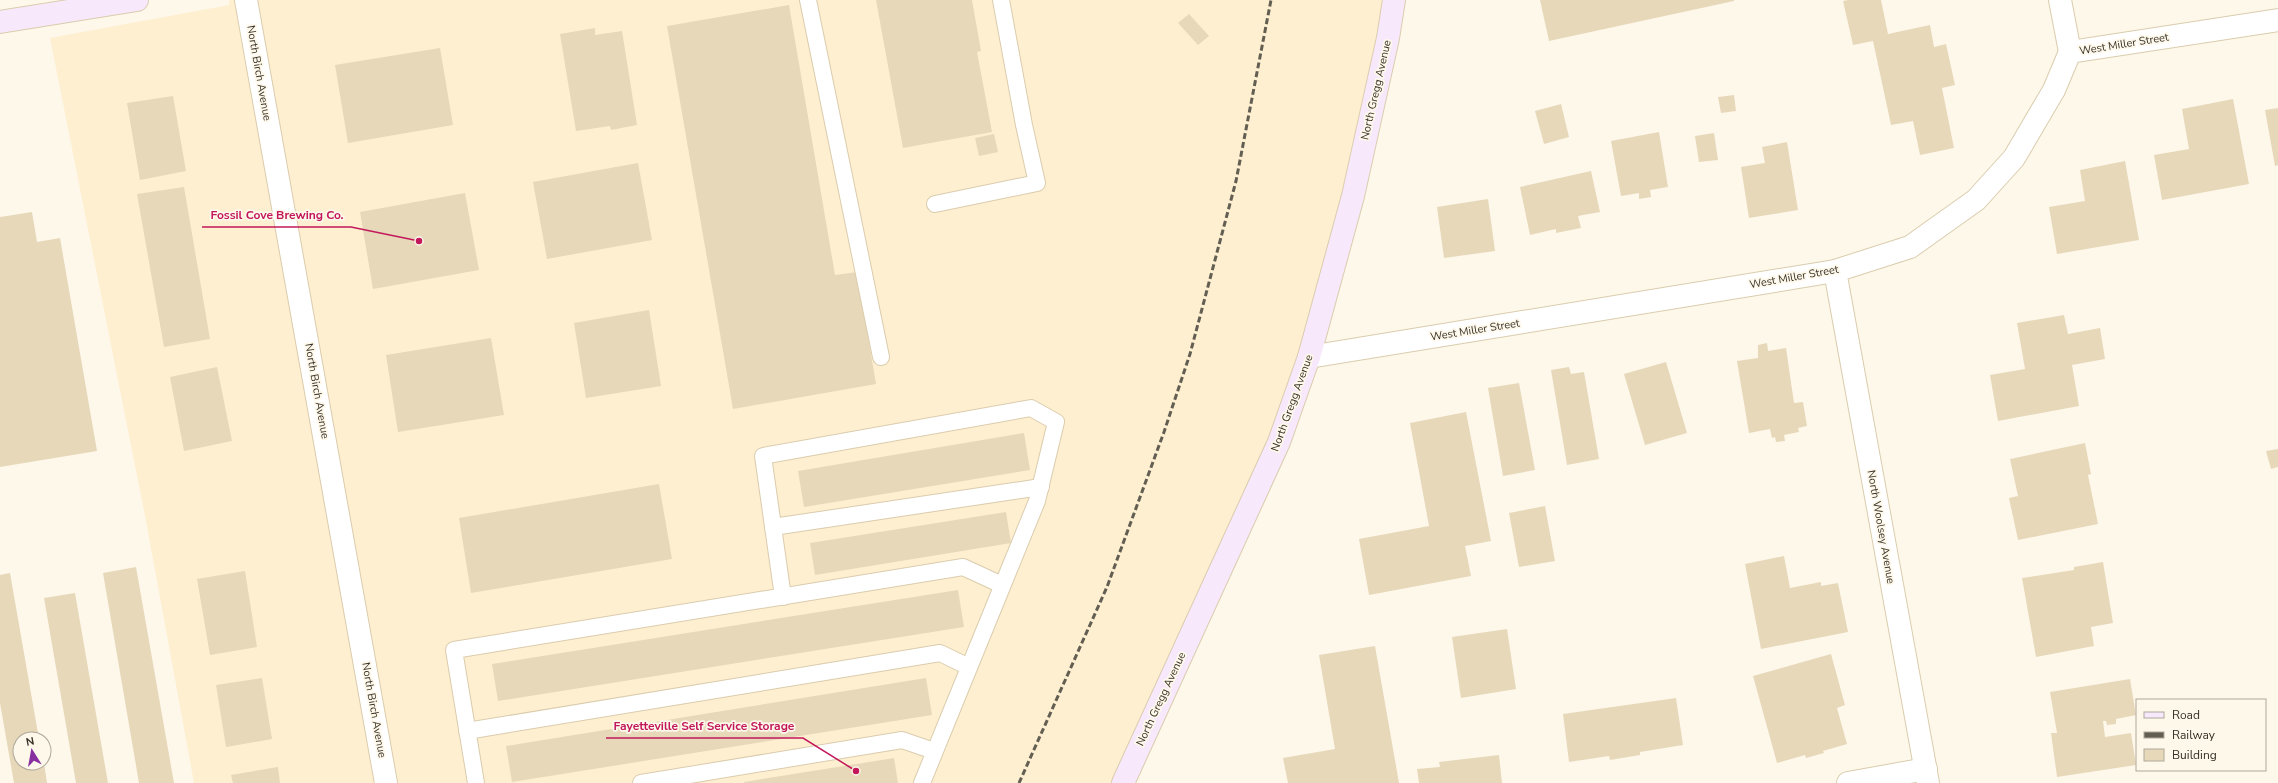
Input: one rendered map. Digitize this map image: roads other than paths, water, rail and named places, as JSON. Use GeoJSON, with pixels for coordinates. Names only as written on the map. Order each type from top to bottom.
{"type":"FeatureCollection","features":[{"type":"Feature","properties":{"kind":"main road"},"geometry":{"type":"LineString","coordinates":[[0,22],[137,0]]}},
{"type":"Feature","properties":{"kind":"main road","name":"North Gregg Avenue"},"geometry":{"type":"LineString","coordinates":[[1123,783],[1279,442],[1309,357],[1353,196],[1388,38],[1394,0]]}},
{"type":"Feature","properties":{"kind":"street","name":"North Birch Avenue"},"geometry":{"type":"LineString","coordinates":[[246,0],[386,783]]}},
{"type":"Feature","properties":{"kind":"street"},"geometry":{"type":"LineString","coordinates":[[2060,0],[2070,52]]}},
{"type":"Feature","properties":{"kind":"street","name":"West Miller Street"},"geometry":{"type":"LineString","coordinates":[[1309,357],[1835,271],[1910,247],[1976,200],[2014,158],[2054,90],[2070,52],[2278,20]]}},
{"type":"Feature","properties":{"kind":"street","name":"North Woolsey Avenue"},"geometry":{"type":"LineString","coordinates":[[1835,271],[1927,776]]}},
{"type":"Feature","properties":{"kind":"street"},"geometry":{"type":"LineString","coordinates":[[1848,783],[1927,776]]}},
{"type":"Feature","properties":{"kind":"lane"},"geometry":{"type":"LineString","coordinates":[[808,0],[881,358]]}},
{"type":"Feature","properties":{"kind":"lane"},"geometry":{"type":"LineString","coordinates":[[935,204],[1037,183],[1024,125],[1001,0]]}},
{"type":"Feature","properties":{"kind":"lane"},"geometry":{"type":"LineString","coordinates":[[782,597],[762,456],[1031,408],[1056,422],[1037,501],[922,783]]}},
{"type":"Feature","properties":{"kind":"lane"},"geometry":{"type":"LineString","coordinates":[[773,527],[1041,486]]}},
{"type":"Feature","properties":{"kind":"lane"},"geometry":{"type":"LineString","coordinates":[[476,783],[454,650],[963,567],[1002,585]]}},
{"type":"Feature","properties":{"kind":"lane"},"geometry":{"type":"LineString","coordinates":[[467,731],[940,653],[969,667]]}},
{"type":"Feature","properties":{"kind":"lane"},"geometry":{"type":"LineString","coordinates":[[641,783],[902,740],[934,751]]}},
{"type":"Feature","properties":{"kind":"railway"},"geometry":{"type":"LineString","coordinates":[[1019,783],[1107,587],[1164,432],[1190,354],[1236,181],[1271,0]]}},
{"type":"Feature","properties":{"kind":"place","name":"Fossil Cove Brewing Co."},"geometry":{"type":"Point","coordinates":[419,241]}},
{"type":"Feature","properties":{"kind":"place","name":"Fayetteville Self Service Storage"},"geometry":{"type":"Point","coordinates":[856,771]}}]}
